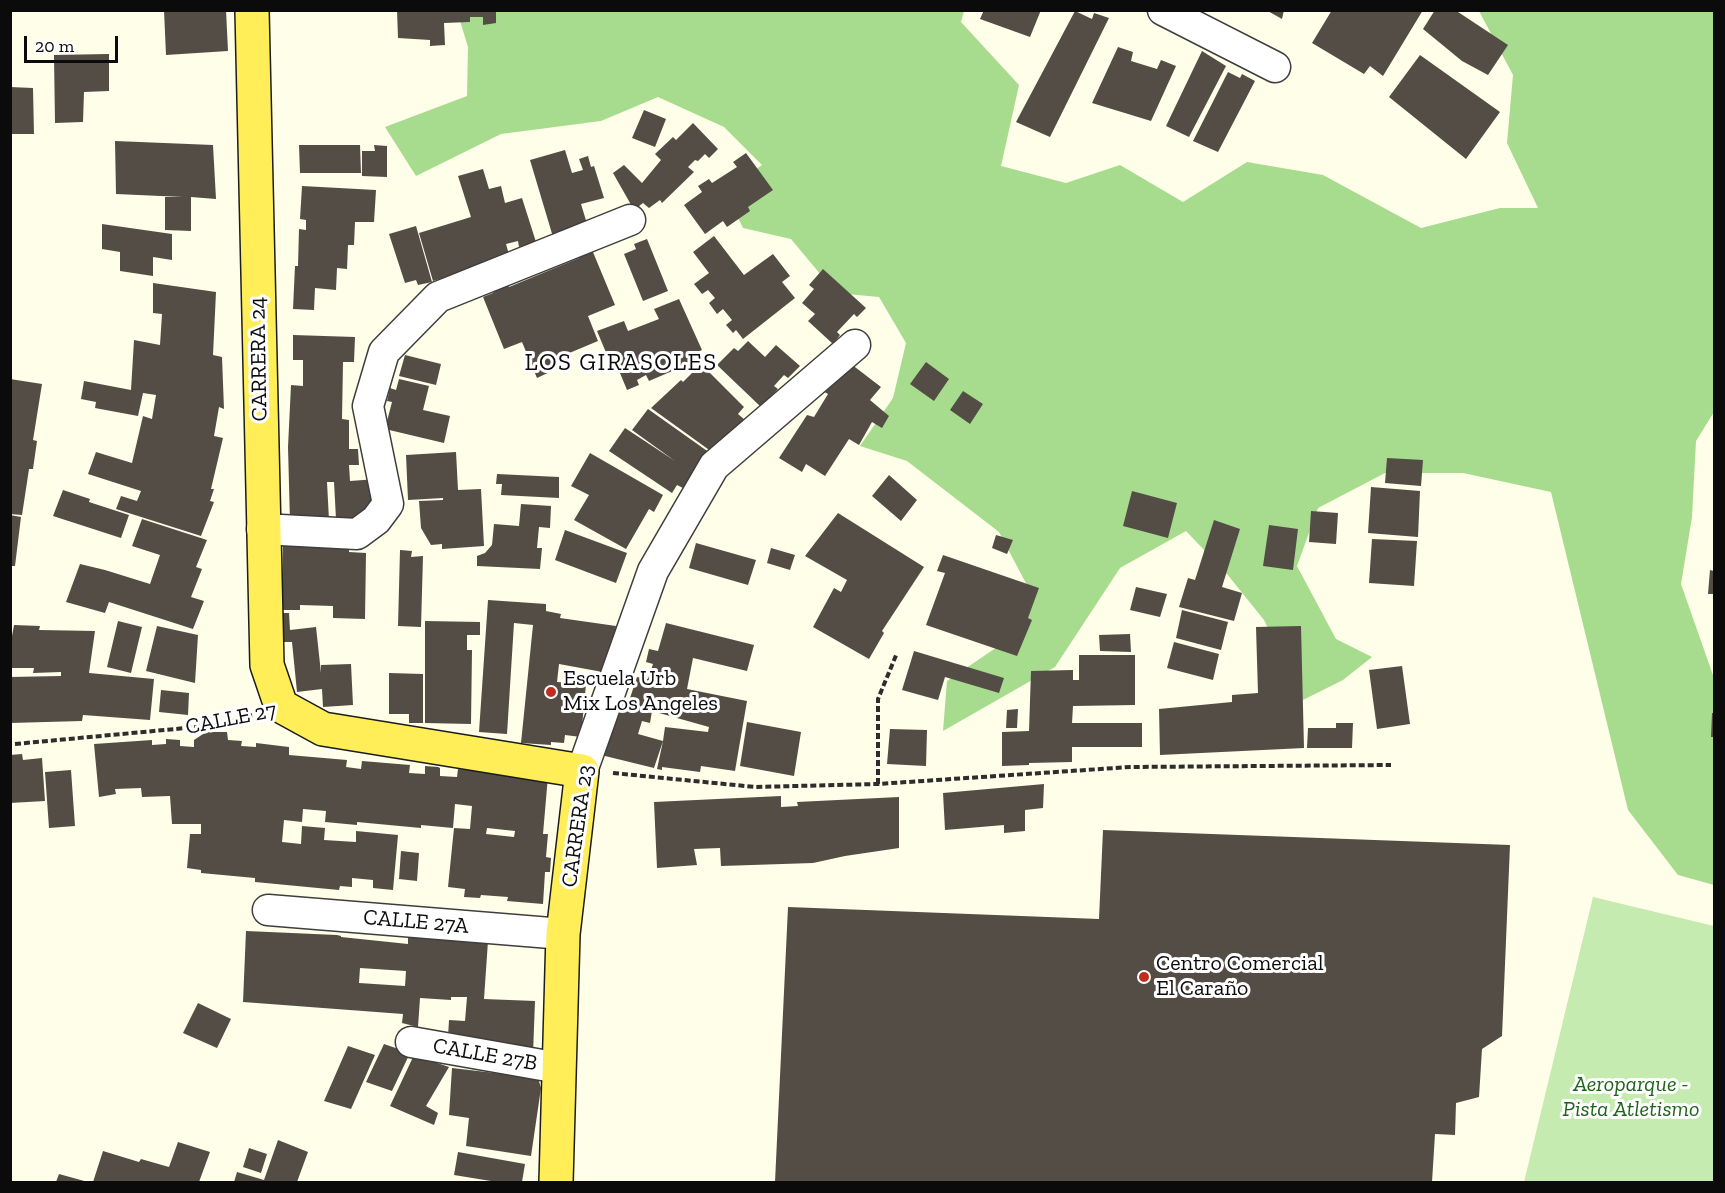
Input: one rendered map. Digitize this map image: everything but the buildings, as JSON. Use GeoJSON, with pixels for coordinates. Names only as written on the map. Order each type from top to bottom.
{"type":"FeatureCollection","features":[{"type":"Feature","properties":{"kind":"main road","name":"CARRERA 24"},"geometry":{"type":"LineString","coordinates":[[252,10],[262,529],[267,665],[281,706]]}},
{"type":"Feature","properties":{"kind":"main road","name":"CALLE 27"},"geometry":{"type":"LineString","coordinates":[[281,706],[323,729],[582,771]]}},
{"type":"Feature","properties":{"kind":"main road","name":"CARRERA 23"},"geometry":{"type":"LineString","coordinates":[[556,1182],[563,934],[582,771]]}},
{"type":"Feature","properties":{"kind":"street"},"geometry":{"type":"LineString","coordinates":[[1163,10],[1275,67]]}},
{"type":"Feature","properties":{"kind":"street"},"geometry":{"type":"LineString","coordinates":[[262,529],[357,534],[376,520],[388,504],[368,406],[384,352],[438,297],[630,220]]}},
{"type":"Feature","properties":{"kind":"street","name":"CARRERA 23"},"geometry":{"type":"LineString","coordinates":[[582,771],[653,571],[714,466],[855,345]]}},
{"type":"Feature","properties":{"kind":"street","name":"CALLE 27A"},"geometry":{"type":"LineString","coordinates":[[268,910],[563,934]]}},
{"type":"Feature","properties":{"kind":"street","name":"CALLE 27B"},"geometry":{"type":"LineString","coordinates":[[411,1042],[559,1068]]}},
{"type":"Feature","properties":{"kind":"path"},"geometry":{"type":"LineString","coordinates":[[878,784],[878,699],[897,653]]}},
{"type":"Feature","properties":{"kind":"path","name":"CALLE 27"},"geometry":{"type":"LineString","coordinates":[[15,744],[218,726],[281,706]]}},
{"type":"Feature","properties":{"kind":"path"},"geometry":{"type":"LineString","coordinates":[[582,771],[755,787],[878,784],[1130,767],[1391,765]]}},
{"type":"Feature","properties":{"kind":"green space"},"geometry":{"type":"Polygon","coordinates":[[[457,11],[964,11],[961,22],[1019,85],[1001,166],[1066,183],[1120,165],[1183,202],[1247,162],[1323,175],[1421,228],[1500,208],[1538,208],[1507,143],[1513,75],[1479,11],[1714,11],[1714,412],[1696,441],[1692,517],[1681,584],[1714,678],[1714,885],[1678,875],[1628,810],[1551,492],[1463,473],[1385,473],[1318,508],[1297,566],[1336,639],[1372,657],[1343,680],[1303,700],[1264,620],[1227,574],[1186,531],[1120,568],[1055,667],[943,731],[947,681],[1009,639],[1030,591],[999,532],[907,461],[860,446],[893,398],[906,343],[879,297],[836,293],[791,239],[743,228],[725,191],[762,165],[724,127],[658,97],[601,121],[501,134],[416,176],[385,127],[467,96],[468,47],[457,11]]]}},
{"type":"Feature","properties":{"kind":"green space","name":"Aeroparque - Pista Atletismo"},"geometry":{"type":"Polygon","coordinates":[[[1593,897],[1714,926],[1714,1182],[1524,1182],[1593,897]]]}},
{"type":"Feature","properties":{"kind":"place","name":"Escuela Urb Mix Los Angeles"},"geometry":{"type":"Point","coordinates":[551,692]}},
{"type":"Feature","properties":{"kind":"place","name":"Centro Comercial El Caraño"},"geometry":{"type":"Point","coordinates":[1144,977]}},
{"type":"Feature","properties":{"kind":"district","name":"LOS GIRASOLES"},"geometry":{"type":"Point","coordinates":[621,363]}}]}
